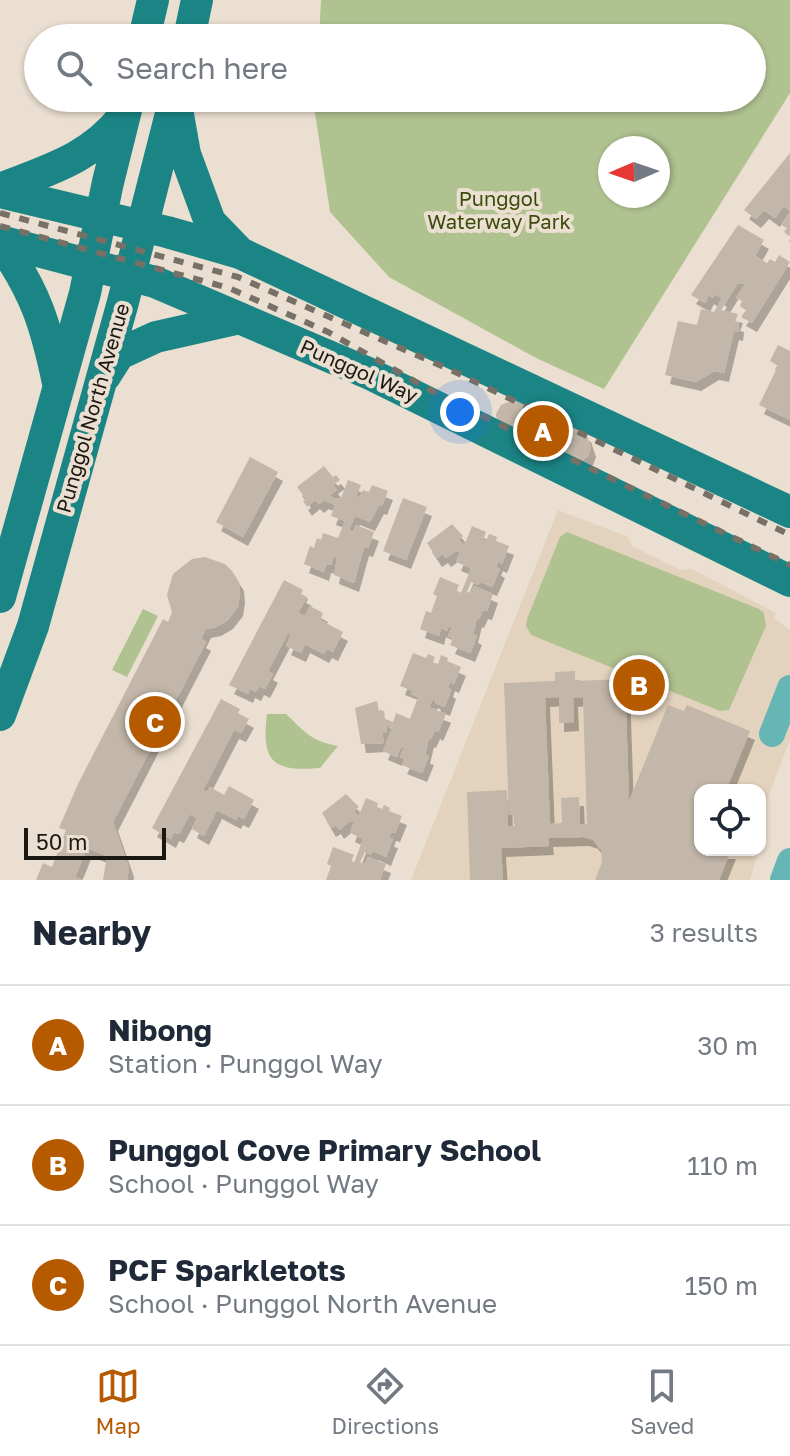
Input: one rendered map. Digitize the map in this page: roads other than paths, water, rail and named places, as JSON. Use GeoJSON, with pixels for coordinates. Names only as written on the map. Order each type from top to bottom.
{"type":"FeatureCollection","features":[{"type":"Feature","properties":{"kind":"main road"},"geometry":{"type":"LineString","coordinates":[[147,24],[153,0]]}},
{"type":"Feature","properties":{"kind":"main road"},"geometry":{"type":"LineString","coordinates":[[192,24],[197,0]]}},
{"type":"Feature","properties":{"kind":"main road"},"geometry":{"type":"LineString","coordinates":[[0,190],[76,158],[107,137],[123,112]]}},
{"type":"Feature","properties":{"kind":"main road","name":"Punggol North Avenue"},"geometry":{"type":"LineString","coordinates":[[0,597],[59,390],[126,112]]}},
{"type":"Feature","properties":{"kind":"main road","name":"Punggol North Avenue"},"geometry":{"type":"LineString","coordinates":[[0,715],[33,626],[130,275],[171,112]]}},
{"type":"Feature","properties":{"kind":"main road"},"geometry":{"type":"LineString","coordinates":[[178,112],[185,154],[210,222],[240,253]]}},
{"type":"Feature","properties":{"kind":"main road"},"geometry":{"type":"LineString","coordinates":[[0,190],[240,253],[790,512]]}},
{"type":"Feature","properties":{"kind":"main road"},"geometry":{"type":"LineString","coordinates":[[0,241],[34,296],[47,330],[59,390]]}},
{"type":"Feature","properties":{"kind":"main road","name":"Punggol Way"},"geometry":{"type":"LineString","coordinates":[[0,241],[155,282],[368,373],[788,580]]}},
{"type":"Feature","properties":{"kind":"main road"},"geometry":{"type":"LineString","coordinates":[[98,386],[119,354],[156,337],[236,319]]}},
{"type":"Feature","properties":{"kind":"street"},"geometry":{"type":"LineString","coordinates":[[772,734],[790,688]]}},
{"type":"Feature","properties":{"kind":"street"},"geometry":{"type":"LineString","coordinates":[[783,880],[790,861]]}},
{"type":"Feature","properties":{"kind":"railway"},"geometry":{"type":"LineString","coordinates":[[0,213],[238,277],[453,371],[790,535]]}},
{"type":"Feature","properties":{"kind":"railway"},"geometry":{"type":"LineString","coordinates":[[0,226],[229,288],[328,332],[439,395],[790,565]]}},
{"type":"Feature","properties":{"kind":"place","name":"Nibong"},"geometry":{"type":"Point","coordinates":[543,431]}},
{"type":"Feature","properties":{"kind":"place","name":"Punggol Cove Primary School"},"geometry":{"type":"Point","coordinates":[639,685]}},
{"type":"Feature","properties":{"kind":"place","name":"PCF Sparkletots"},"geometry":{"type":"Point","coordinates":[155,722]}},
{"type":"Feature","properties":{"kind":"park label","name":"Punggol Waterway Park"},"geometry":{"type":"Point","coordinates":[499,210]}}]}
